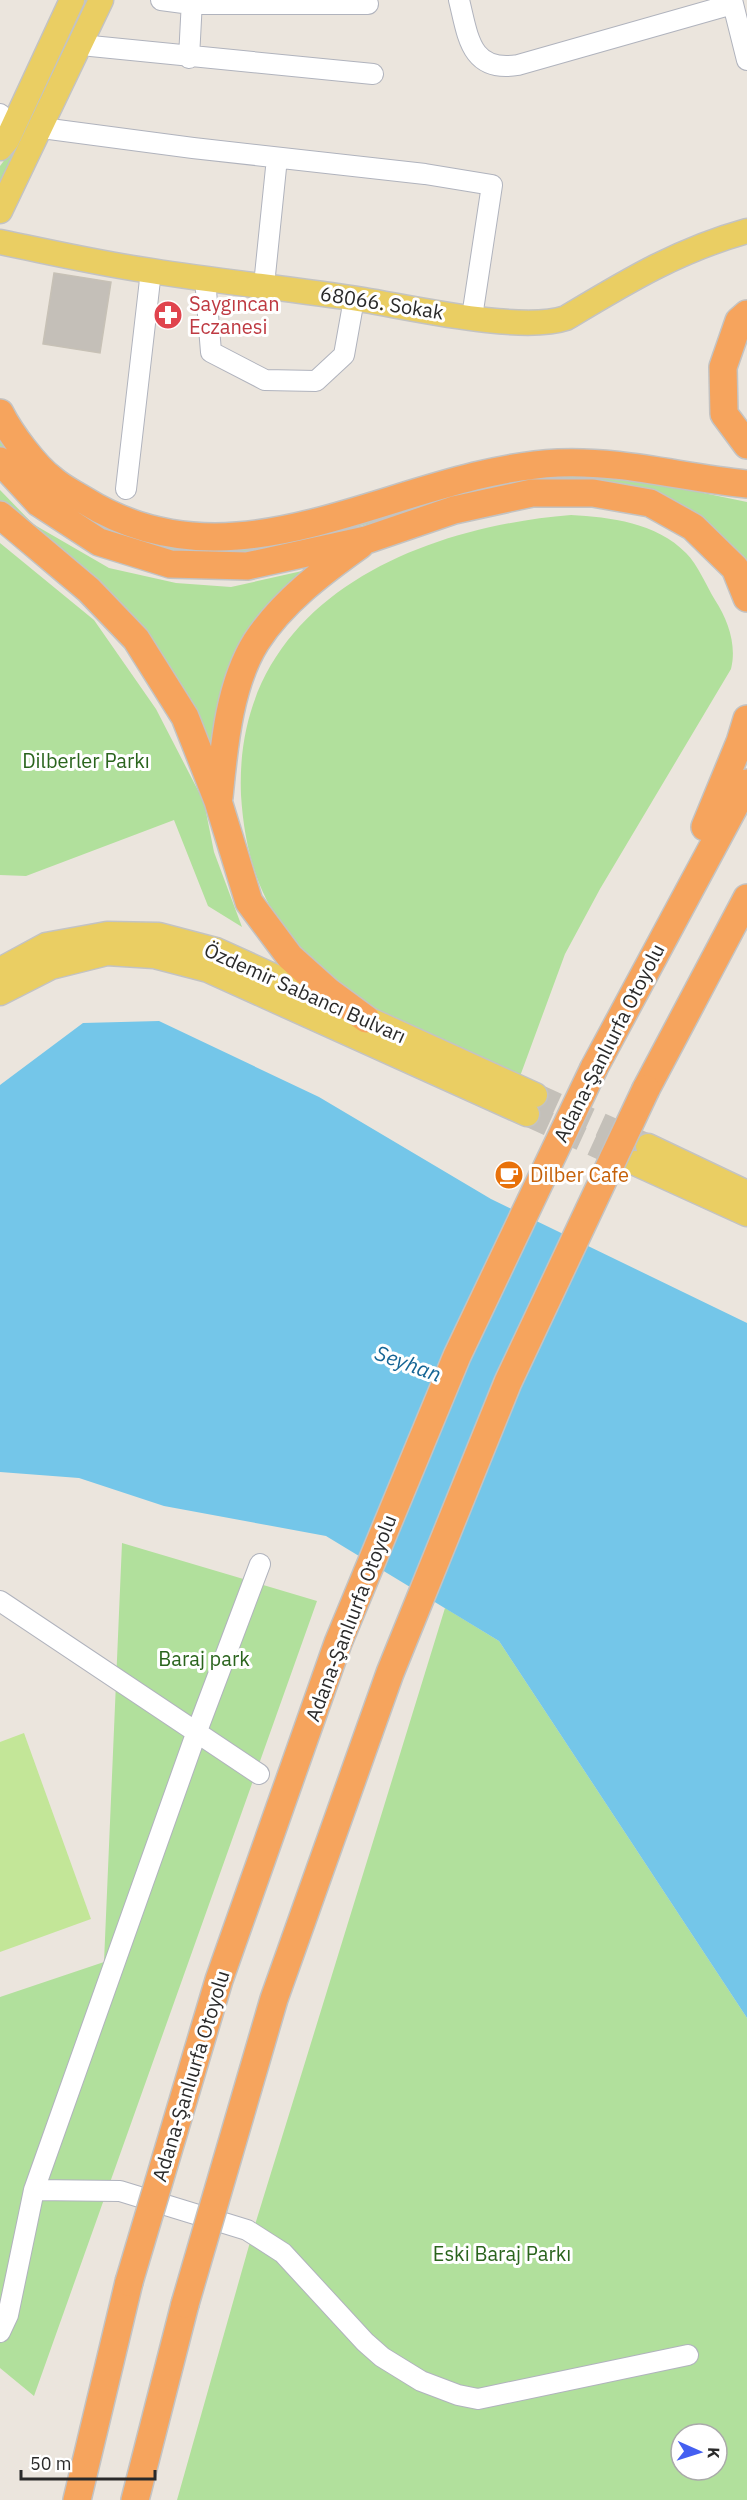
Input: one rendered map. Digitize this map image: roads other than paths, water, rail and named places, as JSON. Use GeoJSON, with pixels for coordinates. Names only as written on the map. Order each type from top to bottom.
{"type":"FeatureCollection","features":[{"type":"Feature","properties":{"kind":"highway"},"geometry":{"type":"LineString","coordinates":[[747,314],[739,321],[723,367],[724,414],[747,445]]}},
{"type":"Feature","properties":{"kind":"highway"},"geometry":{"type":"LineString","coordinates":[[0,413],[9,430],[51,479],[107,515],[172,534],[229,538],[303,526],[493,472],[558,463],[616,466],[747,484]]}},
{"type":"Feature","properties":{"kind":"highway"},"geometry":{"type":"LineString","coordinates":[[0,461],[39,503],[99,542],[170,564],[247,566],[366,540],[454,510],[532,493],[593,493],[650,503],[693,527],[735,568],[747,598]]}},
{"type":"Feature","properties":{"kind":"highway"},"geometry":{"type":"LineString","coordinates":[[0,514],[90,590],[136,639],[184,717],[218,801],[249,902],[290,957],[328,991],[366,1019]]}},
{"type":"Feature","properties":{"kind":"highway"},"geometry":{"type":"LineString","coordinates":[[218,801],[225,734],[241,676],[256,642],[288,603],[366,540]]}},
{"type":"Feature","properties":{"kind":"highway"},"geometry":{"type":"LineString","coordinates":[[648,966],[740,742],[747,719]]}},
{"type":"Feature","properties":{"kind":"highway","name":"Adana-Şanlıurfa Otoyolu"},"geometry":{"type":"LineString","coordinates":[[77,2500],[129,2282],[219,1980],[338,1642],[457,1356],[594,1068],[747,783]]}},
{"type":"Feature","properties":{"kind":"highway"},"geometry":{"type":"LineString","coordinates":[[135,2500],[185,2304],[274,1999],[390,1673],[508,1382],[646,1089],[747,898]]}},
{"type":"Feature","properties":{"kind":"highway"},"geometry":{"type":"LineString","coordinates":[[721,947],[747,905]]}},
{"type":"Feature","properties":{"kind":"main road"},"geometry":{"type":"LineString","coordinates":[[3,132],[72,0]]}},
{"type":"Feature","properties":{"kind":"main road"},"geometry":{"type":"LineString","coordinates":[[0,211],[42,128],[101,0]]}},
{"type":"Feature","properties":{"kind":"main road","name":"68066. Sokak"},"geometry":{"type":"LineString","coordinates":[[0,242],[151,272],[264,285],[472,317],[516,322],[552,322],[566,318],[673,257],[747,231]]}},
{"type":"Feature","properties":{"kind":"main road","name":"Özdemir Sabancı Bulvarı"},"geometry":{"type":"LineString","coordinates":[[0,970],[46,945],[107,934],[159,935],[216,950],[366,1019],[531,1105],[208,969],[154,956],[106,953],[51,967],[0,993]]}},
{"type":"Feature","properties":{"kind":"main road"},"geometry":{"type":"LineString","coordinates":[[747,1193],[641,1155],[747,1214]]}},
{"type":"Feature","properties":{"kind":"street"},"geometry":{"type":"LineString","coordinates":[[161,0],[368,4]]}},
{"type":"Feature","properties":{"kind":"street"},"geometry":{"type":"LineString","coordinates":[[459,0],[474,52],[486,63],[501,68],[732,2],[747,60]]}},
{"type":"Feature","properties":{"kind":"street"},"geometry":{"type":"LineString","coordinates":[[189,58],[192,2]]}},
{"type":"Feature","properties":{"kind":"street"},"geometry":{"type":"LineString","coordinates":[[82,42],[92,46],[189,58],[373,74]]}},
{"type":"Feature","properties":{"kind":"street"},"geometry":{"type":"LineString","coordinates":[[42,128],[425,174],[492,185],[472,317]]}},
{"type":"Feature","properties":{"kind":"street"},"geometry":{"type":"LineString","coordinates":[[264,285],[277,158]]}},
{"type":"Feature","properties":{"kind":"street"},"geometry":{"type":"LineString","coordinates":[[126,489],[151,272]]}},
{"type":"Feature","properties":{"kind":"street"},"geometry":{"type":"LineString","coordinates":[[205,278],[211,352],[265,380],[316,381],[344,355],[354,298]]}},
{"type":"Feature","properties":{"kind":"street"},"geometry":{"type":"LineString","coordinates":[[0,2332],[8,2315],[34,2190],[197,1731],[260,1564]]}},
{"type":"Feature","properties":{"kind":"street"},"geometry":{"type":"LineString","coordinates":[[0,1601],[259,1774]]}},
{"type":"Feature","properties":{"kind":"street"},"geometry":{"type":"LineString","coordinates":[[34,2190],[120,2191],[248,2230],[283,2253],[365,2342],[382,2357],[421,2381],[458,2395],[478,2399],[688,2355]]}},
{"type":"Feature","properties":{"kind":"water","name":"Seyhan"},"geometry":{"type":"Polygon","coordinates":[[[159,1021],[319,1097],[491,1199],[747,1323],[747,2018],[499,1641],[326,1536],[164,1506],[79,1478],[0,1472],[0,1085],[83,1023],[159,1021]]]}},
{"type":"Feature","properties":{"kind":"tunnel"},"geometry":{"type":"LineString","coordinates":[[535,1095],[648,1146]]}},
{"type":"Feature","properties":{"kind":"tunnel"},"geometry":{"type":"LineString","coordinates":[[527,1114],[632,1162]]}},
{"type":"Feature","properties":{"kind":"place","name":"Saygıncan Eczanesi"},"geometry":{"type":"Point","coordinates":[168,315]}},
{"type":"Feature","properties":{"kind":"place","name":"Dilber Cafe"},"geometry":{"type":"Point","coordinates":[509,1175]}},
{"type":"Feature","properties":{"kind":"park label","name":"Dilberler Parkı"},"geometry":{"type":"Point","coordinates":[86,761]}},
{"type":"Feature","properties":{"kind":"park label","name":"Baraj park"},"geometry":{"type":"Point","coordinates":[204,1659]}},
{"type":"Feature","properties":{"kind":"park label","name":"Eski Baraj Parkı"},"geometry":{"type":"Point","coordinates":[502,2254]}}]}
